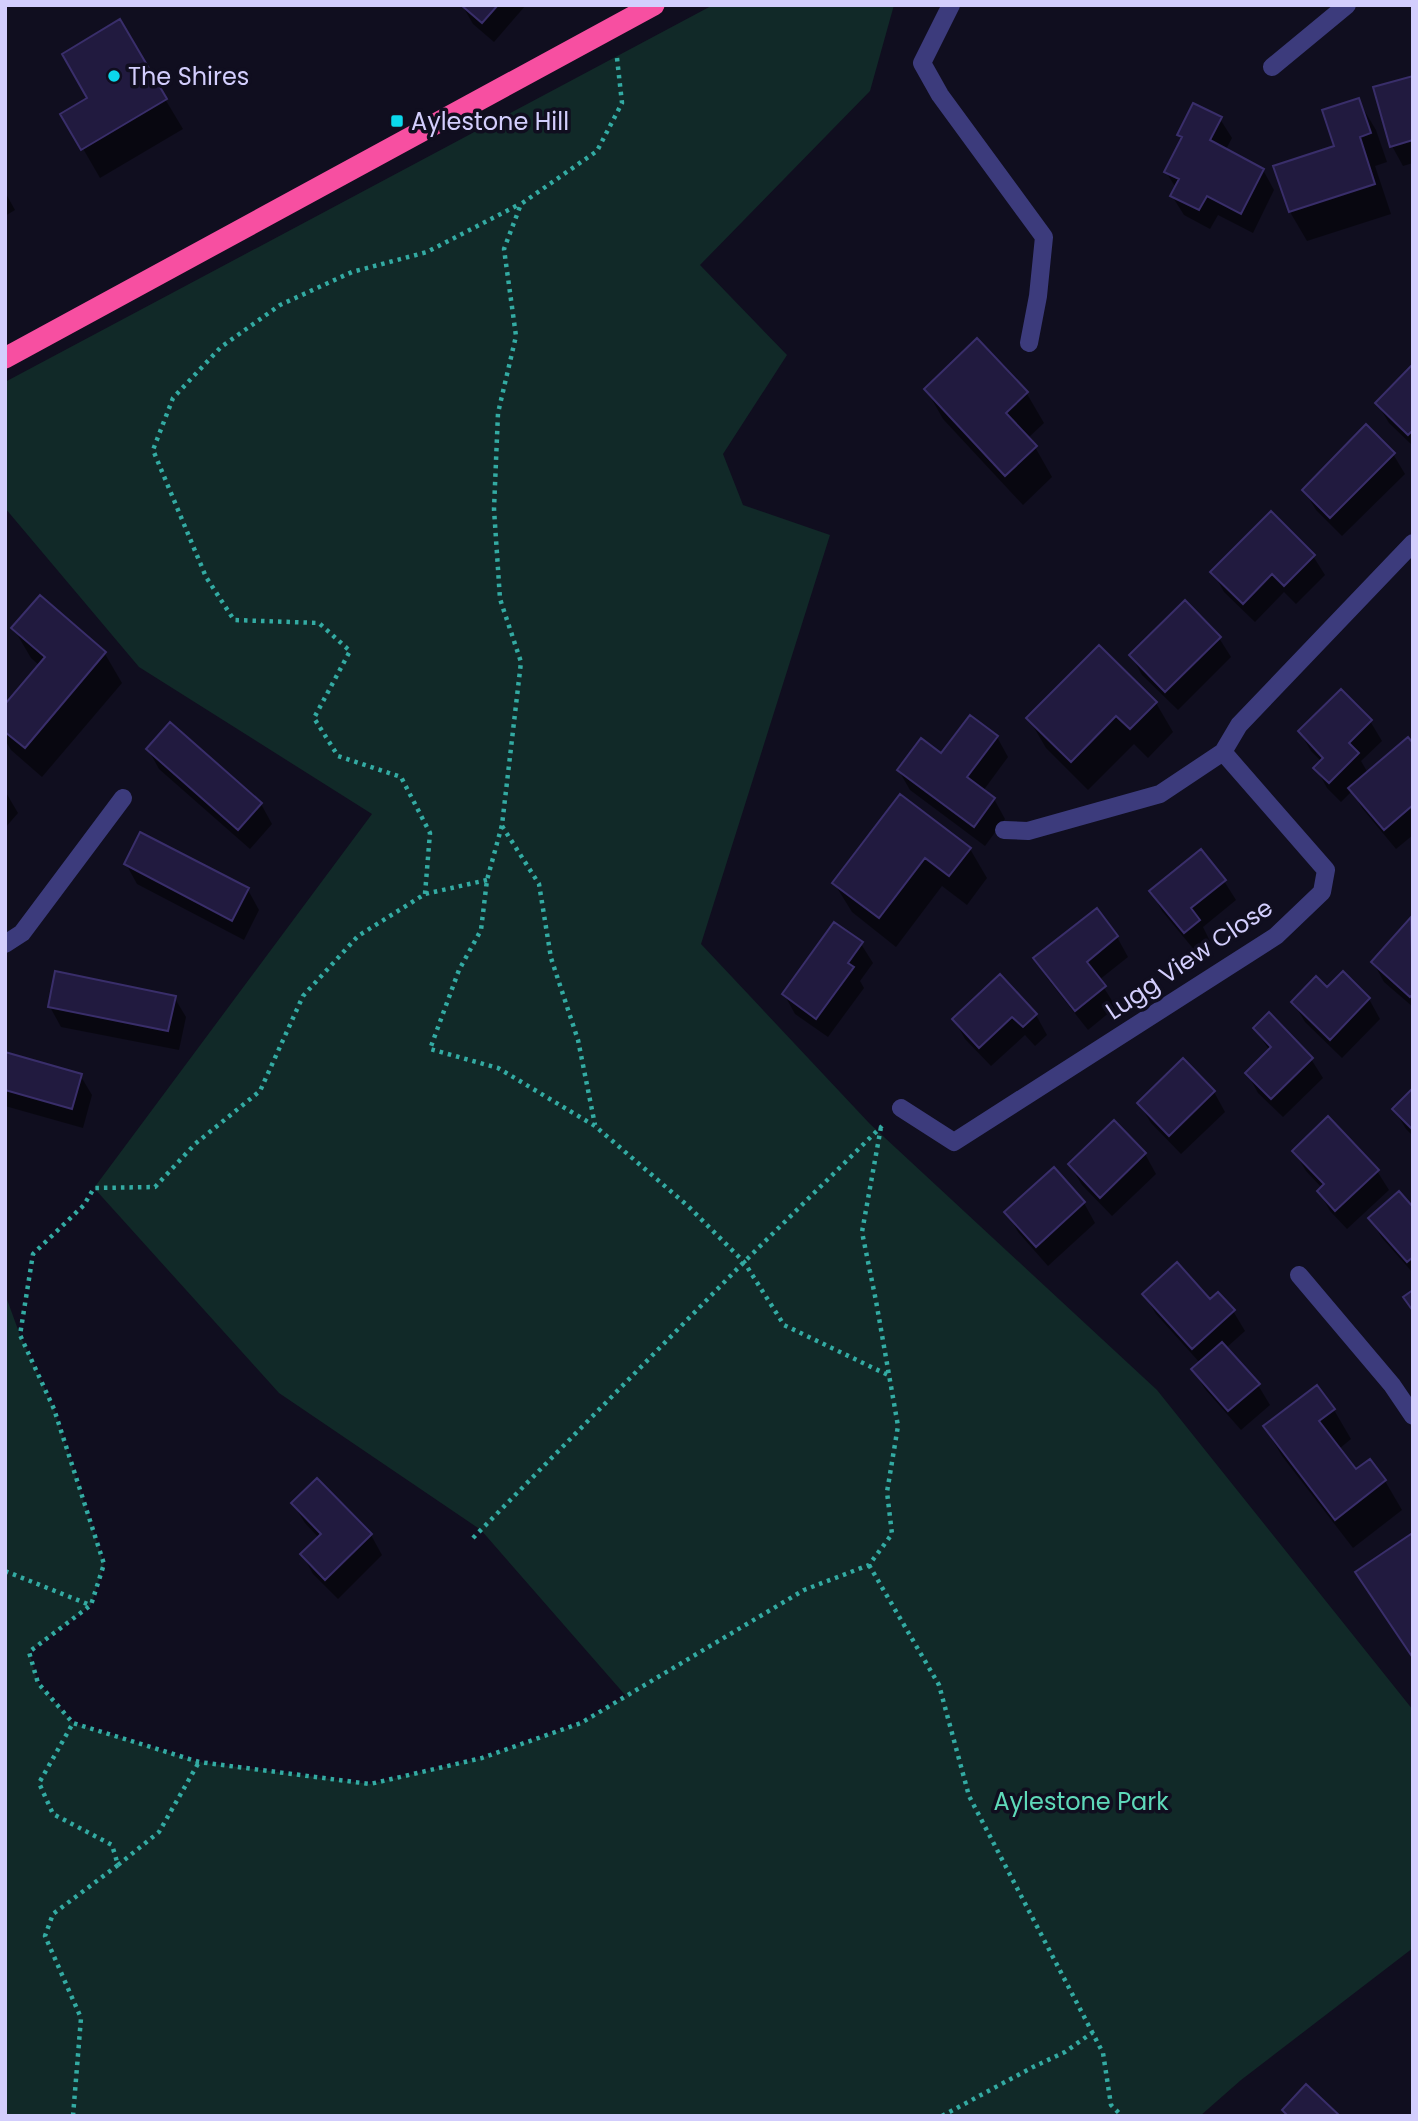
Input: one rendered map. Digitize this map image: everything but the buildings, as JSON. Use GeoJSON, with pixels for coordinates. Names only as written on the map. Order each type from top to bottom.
{"type":"FeatureCollection","features":[{"type":"Feature","properties":{"kind":"highway"},"geometry":{"type":"LineString","coordinates":[[5,358],[654,5]]}},
{"type":"Feature","properties":{"kind":"street"},"geometry":{"type":"LineString","coordinates":[[951,5],[922,63],[940,95],[1044,237],[1038,296],[1029,343]]}},
{"type":"Feature","properties":{"kind":"street"},"geometry":{"type":"LineString","coordinates":[[1272,67],[1347,5]]}},
{"type":"Feature","properties":{"kind":"street"},"geometry":{"type":"LineString","coordinates":[[1004,830],[1028,831],[1160,794],[1223,752],[1239,724],[1413,543]]}},
{"type":"Feature","properties":{"kind":"street","name":"Lugg View Close"},"geometry":{"type":"LineString","coordinates":[[901,1108],[954,1142],[1276,936],[1322,892],[1326,870],[1223,752]]}},
{"type":"Feature","properties":{"kind":"street"},"geometry":{"type":"LineString","coordinates":[[5,944],[22,933],[123,798]]}},
{"type":"Feature","properties":{"kind":"street"},"geometry":{"type":"LineString","coordinates":[[1299,1275],[1392,1385],[1413,1416]]}},
{"type":"Feature","properties":{"kind":"path"},"geometry":{"type":"LineString","coordinates":[[425,894],[429,833],[401,777],[338,756],[314,718],[350,651],[319,623],[234,620],[206,578],[153,450],[173,398],[222,347],[280,305],[352,272],[427,252],[521,204],[597,151],[622,103],[614,27]]}},
{"type":"Feature","properties":{"kind":"path"},"geometry":{"type":"LineString","coordinates":[[521,204],[504,248],[516,336],[498,413],[495,495],[499,598],[521,662],[502,825],[487,880],[481,930],[459,970],[430,1049],[498,1068],[595,1126],[688,1206],[744,1262],[784,1325],[889,1375]]}},
{"type":"Feature","properties":{"kind":"path"},"geometry":{"type":"LineString","coordinates":[[502,825],[539,884],[551,958],[578,1040],[595,1126]]}},
{"type":"Feature","properties":{"kind":"path"},"geometry":{"type":"LineString","coordinates":[[487,880],[425,894],[358,936],[303,996],[260,1091],[195,1144],[155,1187],[94,1188],[84,1205],[33,1254],[20,1335],[54,1409],[104,1563],[91,1605],[29,1652],[38,1683],[73,1723],[199,1762],[370,1784],[482,1758],[581,1723],[804,1590],[869,1565],[892,1534],[887,1492],[898,1426],[862,1231],[881,1126]]}},
{"type":"Feature","properties":{"kind":"path"},"geometry":{"type":"LineString","coordinates":[[473,1538],[744,1262],[901,1108]]}},
{"type":"Feature","properties":{"kind":"path"},"geometry":{"type":"LineString","coordinates":[[869,1565],[939,1685],[969,1797],[1093,2032],[1103,2053],[1111,2105],[1122,2116]]}},
{"type":"Feature","properties":{"kind":"path"},"geometry":{"type":"LineString","coordinates":[[5,1571],[91,1605]]}},
{"type":"Feature","properties":{"kind":"path"},"geometry":{"type":"LineString","coordinates":[[73,1723],[40,1783],[53,1814],[112,1845],[118,1865]]}},
{"type":"Feature","properties":{"kind":"path"},"geometry":{"type":"LineString","coordinates":[[73,2116],[81,2018],[45,1936],[53,1914],[159,1832],[199,1762]]}},
{"type":"Feature","properties":{"kind":"path"},"geometry":{"type":"LineString","coordinates":[[942,2116],[1065,2052],[1093,2032]]}},
{"type":"Feature","properties":{"kind":"green space","name":"Aylestone Park"},"geometry":{"type":"Polygon","coordinates":[[[713,5],[894,5],[870,91],[700,265],[787,355],[723,454],[743,505],[830,535],[701,944],[870,1124],[1157,1390],[1413,1710],[1413,1948],[1241,2080],[1200,2116],[5,2116],[5,1294],[20,1335],[54,1409],[104,1564],[91,1605],[29,1652],[38,1683],[73,1723],[199,1762],[370,1784],[482,1758],[581,1723],[626,1696],[481,1530],[279,1393],[94,1188],[372,814],[139,667],[5,508],[5,382],[713,5]]]}},
{"type":"Feature","properties":{"kind":"place","name":"The Shires"},"geometry":{"type":"Point","coordinates":[114,76]}},
{"type":"Feature","properties":{"kind":"place","name":"Aylestone Hill"},"geometry":{"type":"Point","coordinates":[397,121]}}]}
